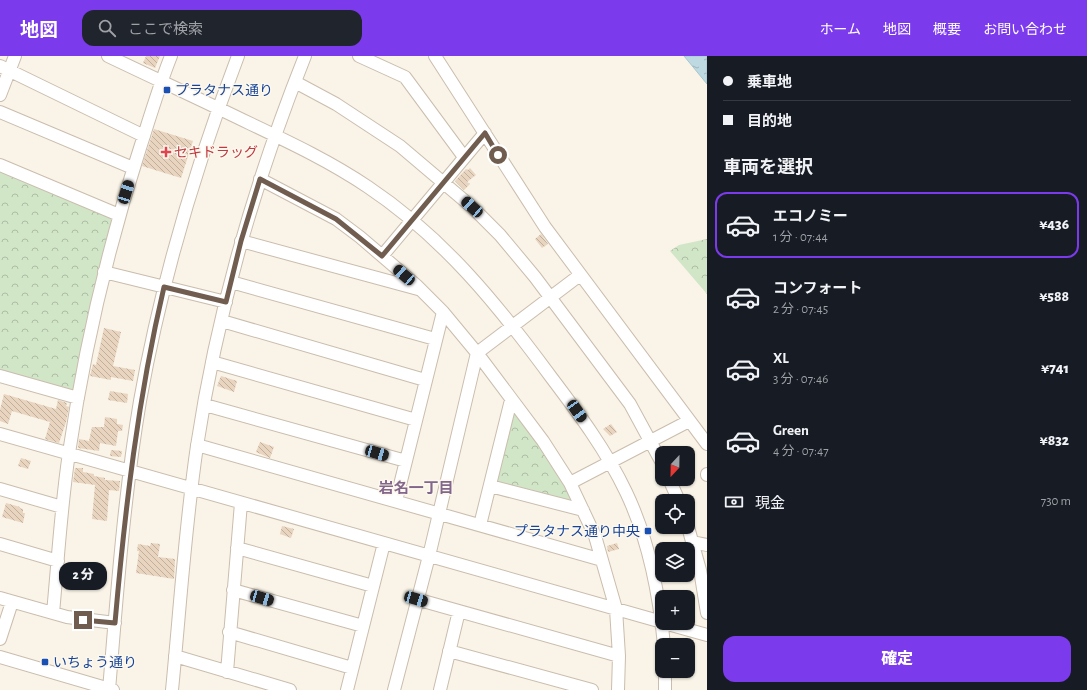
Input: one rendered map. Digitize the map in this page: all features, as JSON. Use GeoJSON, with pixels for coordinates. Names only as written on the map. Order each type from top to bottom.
{"type":"FeatureCollection","features":[{"type":"Feature","properties":{"kind":"street"},"geometry":{"type":"LineString","coordinates":[[0,95],[5,69],[15,56]]}},
{"type":"Feature","properties":{"kind":"street"},"geometry":{"type":"LineString","coordinates":[[108,56],[218,108],[345,172],[413,220],[464,268],[513,326],[577,411],[610,461],[626,492],[648,548],[657,590]]}},
{"type":"Feature","properties":{"kind":"street"},"geometry":{"type":"LineString","coordinates":[[53,613],[62,506],[69,453],[78,398],[104,272],[119,215],[161,81],[171,56]]}},
{"type":"Feature","properties":{"kind":"street"},"geometry":{"type":"LineString","coordinates":[[0,657],[110,690],[130,472],[143,388],[164,287],[189,198],[218,108],[238,56]]}},
{"type":"Feature","properties":{"kind":"street"},"geometry":{"type":"LineString","coordinates":[[172,690],[191,490],[197,445],[212,362],[241,241],[260,179],[305,56]]}},
{"type":"Feature","properties":{"kind":"street"},"geometry":{"type":"LineString","coordinates":[[359,56],[405,77],[464,157]]}},
{"type":"Feature","properties":{"kind":"street"},"geometry":{"type":"LineString","coordinates":[[435,56],[545,227],[707,444]]}},
{"type":"Feature","properties":{"kind":"street"},"geometry":{"type":"LineString","coordinates":[[5,69],[144,136]]}},
{"type":"Feature","properties":{"kind":"street"},"geometry":{"type":"LineString","coordinates":[[295,82],[336,104],[376,129],[410,154],[444,182],[500,235],[550,298],[630,404],[655,449]]}},
{"type":"Feature","properties":{"kind":"street"},"geometry":{"type":"LineString","coordinates":[[0,112],[134,168]]}},
{"type":"Feature","properties":{"kind":"street"},"geometry":{"type":"LineString","coordinates":[[382,256],[485,133]]}},
{"type":"Feature","properties":{"kind":"street"},"geometry":{"type":"LineString","coordinates":[[0,165],[119,215]]}},
{"type":"Feature","properties":{"kind":"street"},"geometry":{"type":"LineString","coordinates":[[260,179],[336,219],[421,290],[443,312],[477,353],[543,441],[570,483],[595,536],[616,609],[619,656],[618,690]]}},
{"type":"Feature","properties":{"kind":"street"},"geometry":{"type":"LineString","coordinates":[[241,241],[421,290]]}},
{"type":"Feature","properties":{"kind":"street"},"geometry":{"type":"LineString","coordinates":[[104,272],[226,302]]}},
{"type":"Feature","properties":{"kind":"street"},"geometry":{"type":"LineString","coordinates":[[394,690],[416,599],[429,556],[477,353],[580,275]]}},
{"type":"Feature","properties":{"kind":"street"},"geometry":{"type":"LineString","coordinates":[[231,282],[435,340]]}},
{"type":"Feature","properties":{"kind":"street"},"geometry":{"type":"LineString","coordinates":[[396,501],[443,312]]}},
{"type":"Feature","properties":{"kind":"street"},"geometry":{"type":"LineString","coordinates":[[222,321],[425,380]]}},
{"type":"Feature","properties":{"kind":"street"},"geometry":{"type":"LineString","coordinates":[[212,362],[416,420]]}},
{"type":"Feature","properties":{"kind":"street"},"geometry":{"type":"LineString","coordinates":[[0,376],[78,398]]}},
{"type":"Feature","properties":{"kind":"street"},"geometry":{"type":"LineString","coordinates":[[480,526],[511,400]]}},
{"type":"Feature","properties":{"kind":"street"},"geometry":{"type":"LineString","coordinates":[[205,405],[406,461]]}},
{"type":"Feature","properties":{"kind":"street"},"geometry":{"type":"LineString","coordinates":[[570,483],[689,421]]}},
{"type":"Feature","properties":{"kind":"street"},"geometry":{"type":"LineString","coordinates":[[0,434],[191,490],[384,543],[655,621]]}},
{"type":"Feature","properties":{"kind":"street"},"geometry":{"type":"LineString","coordinates":[[197,445],[602,560]]}},
{"type":"Feature","properties":{"kind":"street"},"geometry":{"type":"LineString","coordinates":[[490,486],[583,510]]}},
{"type":"Feature","properties":{"kind":"street"},"geometry":{"type":"LineString","coordinates":[[0,489],[62,506]]}},
{"type":"Feature","properties":{"kind":"street"},"geometry":{"type":"LineString","coordinates":[[227,672],[229,632],[241,503]]}},
{"type":"Feature","properties":{"kind":"street"},"geometry":{"type":"LineString","coordinates":[[690,534],[692,542]]}},
{"type":"Feature","properties":{"kind":"street"},"geometry":{"type":"LineString","coordinates":[[347,690],[384,543]]}},
{"type":"Feature","properties":{"kind":"street"},"geometry":{"type":"LineString","coordinates":[[695,543],[707,545]]}},
{"type":"Feature","properties":{"kind":"street"},"geometry":{"type":"LineString","coordinates":[[0,544],[58,560]]}},
{"type":"Feature","properties":{"kind":"street"},"geometry":{"type":"LineString","coordinates":[[237,548],[372,586]]}},
{"type":"Feature","properties":{"kind":"street"},"geometry":{"type":"LineString","coordinates":[[695,552],[706,591],[707,613]]}},
{"type":"Feature","properties":{"kind":"street"},"geometry":{"type":"LineString","coordinates":[[233,590],[363,626]]}},
{"type":"Feature","properties":{"kind":"street"},"geometry":{"type":"LineString","coordinates":[[416,599],[619,656]]}},
{"type":"Feature","properties":{"kind":"street"},"geometry":{"type":"LineString","coordinates":[[0,640],[6,600],[78,619],[115,623]]}},
{"type":"Feature","properties":{"kind":"street"},"geometry":{"type":"LineString","coordinates":[[440,690],[459,611]]}},
{"type":"Feature","properties":{"kind":"street"},"geometry":{"type":"LineString","coordinates":[[689,630],[707,635]]}},
{"type":"Feature","properties":{"kind":"street"},"geometry":{"type":"LineString","coordinates":[[229,632],[352,668]]}},
{"type":"Feature","properties":{"kind":"street"},"geometry":{"type":"LineString","coordinates":[[449,651],[592,690]]}},
{"type":"Feature","properties":{"kind":"street"},"geometry":{"type":"LineString","coordinates":[[175,656],[290,690]]}},
{"type":"Feature","properties":{"kind":"street"},"geometry":{"type":"LineString","coordinates":[[665,678],[665,690]]}},
{"type":"Feature","properties":{"kind":"green space"},"geometry":{"type":"Polygon","coordinates":[[[0,169],[110,215],[113,222],[76,389],[70,392],[0,372],[0,169]]]}},
{"type":"Feature","properties":{"kind":"green space"},"geometry":{"type":"Polygon","coordinates":[[[707,239],[707,294],[670,251],[679,245],[707,239]]]}},
{"type":"Feature","properties":{"kind":"green space"},"geometry":{"type":"Polygon","coordinates":[[[517,414],[544,450],[574,499],[570,504],[499,483],[496,478],[512,416],[517,414]]]}},
{"type":"Feature","properties":{"kind":"water"},"geometry":{"type":"Polygon","coordinates":[[[684,56],[707,56],[707,84],[684,56]]]}},
{"type":"Feature","properties":{"kind":"building"},"geometry":{"type":"Polygon","coordinates":[[[146,56],[160,56],[155,68],[143,63],[146,56]]]}},
{"type":"Feature","properties":{"kind":"building"},"geometry":{"type":"Polygon","coordinates":[[[154,129],[193,141],[181,178],[142,166],[154,129]]]}},
{"type":"Feature","properties":{"kind":"building"},"geometry":{"type":"Polygon","coordinates":[[[470,168],[476,175],[467,182],[470,184],[464,190],[455,181],[466,169],[468,170],[470,168]]]}},
{"type":"Feature","properties":{"kind":"building"},"geometry":{"type":"Polygon","coordinates":[[[541,234],[548,244],[542,248],[535,239],[541,234]]]}},
{"type":"Feature","properties":{"kind":"building"},"geometry":{"type":"Polygon","coordinates":[[[104,328],[121,332],[113,366],[135,370],[133,381],[111,377],[111,380],[90,376],[93,364],[96,365],[104,328]]]}},
{"type":"Feature","properties":{"kind":"building"},"geometry":{"type":"Polygon","coordinates":[[[221,376],[237,381],[234,392],[217,386],[221,376]]]}},
{"type":"Feature","properties":{"kind":"building"},"geometry":{"type":"Polygon","coordinates":[[[110,391],[128,394],[127,403],[108,400],[110,391]]]}},
{"type":"Feature","properties":{"kind":"building"},"geometry":{"type":"Polygon","coordinates":[[[4,394],[56,409],[58,400],[67,403],[66,406],[69,407],[66,422],[59,443],[45,439],[50,422],[12,411],[8,424],[0,421],[0,410],[4,394]]]}},
{"type":"Feature","properties":{"kind":"building"},"geometry":{"type":"Polygon","coordinates":[[[105,417],[117,419],[117,424],[123,425],[122,431],[118,431],[116,446],[100,443],[99,451],[78,448],[79,439],[89,441],[92,427],[104,427],[105,417]]]}},
{"type":"Feature","properties":{"kind":"building"},"geometry":{"type":"Polygon","coordinates":[[[611,424],[617,432],[610,436],[603,429],[611,424]]]}},
{"type":"Feature","properties":{"kind":"building"},"geometry":{"type":"Polygon","coordinates":[[[260,442],[274,447],[270,458],[256,452],[260,442]]]}},
{"type":"Feature","properties":{"kind":"building"},"geometry":{"type":"Polygon","coordinates":[[[111,450],[122,451],[121,457],[110,456],[111,450]]]}},
{"type":"Feature","properties":{"kind":"building"},"geometry":{"type":"Polygon","coordinates":[[[21,458],[31,461],[28,469],[18,466],[21,458]]]}},
{"type":"Feature","properties":{"kind":"building"},"geometry":{"type":"Polygon","coordinates":[[[75,468],[83,468],[83,472],[105,478],[105,480],[120,481],[119,491],[109,490],[107,521],[92,519],[95,485],[73,482],[75,468]]]}},
{"type":"Feature","properties":{"kind":"building"},"geometry":{"type":"Polygon","coordinates":[[[6,503],[23,509],[23,513],[25,513],[23,523],[2,517],[6,503]]]}},
{"type":"Feature","properties":{"kind":"building"},"geometry":{"type":"Polygon","coordinates":[[[282,526],[294,529],[291,538],[280,534],[282,526]]]}},
{"type":"Feature","properties":{"kind":"building"},"geometry":{"type":"Polygon","coordinates":[[[151,543],[160,544],[158,557],[175,559],[174,579],[136,573],[139,551],[137,551],[138,544],[150,546],[151,543]]]}},
{"type":"Feature","properties":{"kind":"building"},"geometry":{"type":"Polygon","coordinates":[[[617,543],[619,549],[608,552],[607,546],[617,543]]]}},
{"type":"Feature","properties":{"kind":"place","name":"プラタナス通り"},"geometry":{"type":"Point","coordinates":[167,90]}},
{"type":"Feature","properties":{"kind":"place","name":"セキドラッグ"},"geometry":{"type":"Point","coordinates":[166,152]}},
{"type":"Feature","properties":{"kind":"place","name":"プラタナス通り中央"},"geometry":{"type":"Point","coordinates":[648,531]}},
{"type":"Feature","properties":{"kind":"place","name":"いちょう通り"},"geometry":{"type":"Point","coordinates":[45,662]}},
{"type":"Feature","properties":{"kind":"district","name":"岩名一丁目"},"geometry":{"type":"Point","coordinates":[416,488]}},
{"type":"Feature","properties":{"kind":"route"},"geometry":{"type":"LineString","coordinates":[[83,620],[115,623],[130,472],[140,402],[164,287],[226,302],[241,241],[260,179],[336,219],[382,256],[485,133],[498,155]]}}]}
